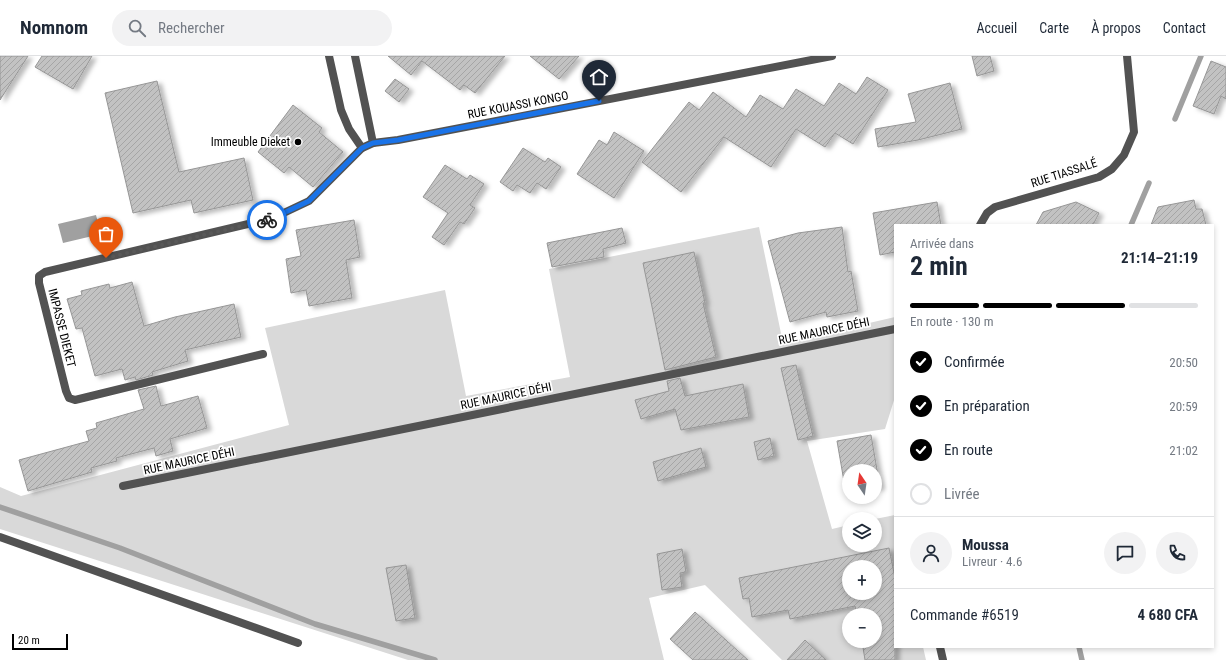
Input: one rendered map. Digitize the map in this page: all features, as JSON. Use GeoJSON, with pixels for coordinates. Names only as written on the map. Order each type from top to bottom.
{"type":"FeatureCollection","features":[{"type":"Feature","properties":{"kind":"street"},"geometry":{"type":"LineString","coordinates":[[329,56],[341,110],[350,129],[362,148]]}},
{"type":"Feature","properties":{"kind":"street"},"geometry":{"type":"LineString","coordinates":[[355,56],[373,143]]}},
{"type":"Feature","properties":{"kind":"street","name":"RUE KOUASSI KONGO"},"geometry":{"type":"LineString","coordinates":[[362,148],[373,143],[398,140],[832,56]]}},
{"type":"Feature","properties":{"kind":"street","name":"RUE TIASSALÉ"},"geometry":{"type":"LineString","coordinates":[[981,224],[987,212],[995,207],[1099,177],[1112,169],[1124,155],[1134,132],[1126,56]]}},
{"type":"Feature","properties":{"kind":"street","name":"IMPASSE DIEKET"},"geometry":{"type":"LineString","coordinates":[[263,354],[74,400],[69,398],[66,391],[39,283],[39,276],[45,272],[273,218],[309,201],[362,148]]}},
{"type":"Feature","properties":{"kind":"street","name":"RUE MAURICE DÉHI"},"geometry":{"type":"LineString","coordinates":[[123,486],[894,329]]}},
{"type":"Feature","properties":{"kind":"street"},"geometry":{"type":"LineString","coordinates":[[0,537],[298,643]]}},
{"type":"Feature","properties":{"kind":"street"},"geometry":{"type":"LineString","coordinates":[[940,648],[943,660]]}},
{"type":"Feature","properties":{"kind":"shaded area"},"geometry":{"type":"Polygon","coordinates":[[[96,215],[101,234],[63,243],[58,224],[96,215]]]}},
{"type":"Feature","properties":{"kind":"shaded area"},"geometry":{"type":"Polygon","coordinates":[[[759,227],[783,343],[894,317],[894,400],[885,429],[807,441],[832,529],[842,527],[842,552],[882,552],[882,518],[894,515],[894,648],[923,648],[926,660],[782,660],[705,585],[649,598],[664,660],[408,660],[0,529],[0,487],[21,496],[289,425],[265,328],[445,290],[466,396],[570,377],[549,269],[759,227]]]}},
{"type":"Feature","properties":{"kind":"building"},"geometry":{"type":"Polygon","coordinates":[[[0,56],[28,56],[0,100],[0,56]]]}},
{"type":"Feature","properties":{"kind":"building"},"geometry":{"type":"Polygon","coordinates":[[[42,56],[92,56],[73,89],[35,67],[42,56]]]}},
{"type":"Feature","properties":{"kind":"building"},"geometry":{"type":"Polygon","coordinates":[[[388,56],[505,56],[475,93],[464,85],[460,90],[422,61],[411,75],[388,56]]]}},
{"type":"Feature","properties":{"kind":"building"},"geometry":{"type":"Polygon","coordinates":[[[530,56],[579,56],[559,79],[530,56]]]}},
{"type":"Feature","properties":{"kind":"building"},"geometry":{"type":"Polygon","coordinates":[[[972,56],[990,56],[994,71],[977,76],[972,56]]]}},
{"type":"Feature","properties":{"kind":"building"},"geometry":{"type":"Polygon","coordinates":[[[1211,61],[1226,67],[1226,99],[1221,96],[1214,114],[1193,106],[1211,61]]]}},
{"type":"Feature","properties":{"kind":"building"},"geometry":{"type":"Polygon","coordinates":[[[867,77],[888,90],[853,144],[835,133],[825,147],[796,129],[771,167],[724,137],[681,192],[642,162],[689,102],[699,110],[713,92],[746,117],[760,95],[783,109],[796,89],[824,106],[839,83],[856,94],[867,77]]]}},
{"type":"Feature","properties":{"kind":"building"},"geometry":{"type":"Polygon","coordinates":[[[395,79],[409,89],[399,102],[385,91],[395,79]]]}},
{"type":"Feature","properties":{"kind":"building"},"geometry":{"type":"Polygon","coordinates":[[[157,81],[179,172],[244,158],[253,200],[194,213],[191,200],[133,213],[105,93],[157,81]]]}},
{"type":"Feature","properties":{"kind":"building"},"geometry":{"type":"Polygon","coordinates":[[[950,83],[962,129],[918,140],[878,147],[875,129],[916,122],[908,94],[950,83]]]}},
{"type":"Feature","properties":{"kind":"building","name":"Immeuble Dieket"},"geometry":{"type":"Polygon","coordinates":[[[293,105],[322,128],[319,132],[343,152],[313,187],[289,167],[284,173],[258,152],[293,105]]]}},
{"type":"Feature","properties":{"kind":"building"},"geometry":{"type":"Polygon","coordinates":[[[614,132],[644,151],[614,198],[577,174],[599,140],[607,145],[614,132]]]}},
{"type":"Feature","properties":{"kind":"building"},"geometry":{"type":"Polygon","coordinates":[[[523,148],[545,162],[548,158],[561,167],[546,189],[537,183],[530,193],[517,185],[513,191],[500,182],[523,148]]]}},
{"type":"Feature","properties":{"kind":"building"},"geometry":{"type":"Polygon","coordinates":[[[445,165],[467,179],[470,175],[484,184],[470,205],[475,208],[464,224],[460,222],[444,245],[432,237],[448,213],[423,197],[445,165]]]}},
{"type":"Feature","properties":{"kind":"building"},"geometry":{"type":"Polygon","coordinates":[[[1194,200],[1196,209],[1202,209],[1206,224],[1151,224],[1158,207],[1194,200]]]}},
{"type":"Feature","properties":{"kind":"building"},"geometry":{"type":"Polygon","coordinates":[[[937,202],[941,224],[894,224],[894,252],[880,255],[873,213],[937,202]]]}},
{"type":"Feature","properties":{"kind":"building"},"geometry":{"type":"Polygon","coordinates":[[[1076,202],[1099,213],[1094,224],[1037,224],[1043,212],[1076,202]]]}},
{"type":"Feature","properties":{"kind":"building"},"geometry":{"type":"Polygon","coordinates":[[[354,220],[360,257],[346,260],[352,298],[309,306],[306,290],[291,293],[286,259],[301,256],[296,230],[354,220]]]}},
{"type":"Feature","properties":{"kind":"building"},"geometry":{"type":"Polygon","coordinates":[[[842,227],[848,272],[851,271],[858,311],[827,317],[826,312],[790,322],[768,241],[798,233],[842,227]]]}},
{"type":"Feature","properties":{"kind":"building"},"geometry":{"type":"Polygon","coordinates":[[[622,228],[626,243],[603,249],[604,257],[552,267],[547,243],[622,228]]]}},
{"type":"Feature","properties":{"kind":"building"},"geometry":{"type":"Polygon","coordinates":[[[694,252],[705,303],[703,303],[716,357],[665,370],[643,263],[694,252]]]}},
{"type":"Feature","properties":{"kind":"building"},"geometry":{"type":"Polygon","coordinates":[[[132,282],[144,326],[175,317],[234,304],[241,337],[185,350],[188,361],[152,372],[153,375],[136,380],[135,377],[125,380],[122,369],[95,376],[82,328],[76,329],[67,299],[82,295],[81,291],[109,284],[110,288],[132,282]]]}},
{"type":"Feature","properties":{"kind":"building"},"geometry":{"type":"Polygon","coordinates":[[[796,365],[813,436],[798,440],[781,368],[796,365]]]}},
{"type":"Feature","properties":{"kind":"building"},"geometry":{"type":"Polygon","coordinates":[[[680,378],[685,396],[743,384],[749,417],[681,430],[675,409],[641,419],[635,400],[669,391],[667,381],[680,378]]]}},
{"type":"Feature","properties":{"kind":"building"},"geometry":{"type":"Polygon","coordinates":[[[156,386],[161,406],[198,396],[207,428],[170,439],[173,451],[156,456],[154,448],[116,458],[117,461],[91,468],[92,472],[28,491],[19,460],[89,441],[86,431],[97,428],[96,423],[144,409],[138,390],[156,386]]]}},
{"type":"Feature","properties":{"kind":"building"},"geometry":{"type":"Polygon","coordinates":[[[871,435],[876,464],[842,464],[842,470],[837,441],[871,435]]]}},
{"type":"Feature","properties":{"kind":"building"},"geometry":{"type":"Polygon","coordinates":[[[770,438],[774,456],[758,460],[754,442],[770,438]]]}},
{"type":"Feature","properties":{"kind":"building"},"geometry":{"type":"Polygon","coordinates":[[[701,448],[706,467],[658,481],[653,462],[701,448]]]}},
{"type":"Feature","properties":{"kind":"building"},"geometry":{"type":"Polygon","coordinates":[[[889,548],[894,573],[895,660],[865,660],[863,648],[882,648],[882,608],[855,608],[855,606],[790,619],[788,610],[752,617],[749,598],[743,599],[739,578],[869,552],[882,552],[882,549],[889,548]]]}},
{"type":"Feature","properties":{"kind":"building"},"geometry":{"type":"Polygon","coordinates":[[[682,549],[686,572],[680,573],[682,587],[662,590],[657,554],[682,549]]]}},
{"type":"Feature","properties":{"kind":"building"},"geometry":{"type":"Polygon","coordinates":[[[406,565],[415,618],[396,621],[386,568],[406,565]]]}},
{"type":"Feature","properties":{"kind":"building"},"geometry":{"type":"Polygon","coordinates":[[[695,612],[748,660],[693,660],[670,639],[695,612]]]}},
{"type":"Feature","properties":{"kind":"building"},"geometry":{"type":"Polygon","coordinates":[[[805,640],[826,660],[787,660],[805,640]]]}},
{"type":"Feature","properties":{"kind":"waterway"},"geometry":{"type":"LineString","coordinates":[[1175,119],[1201,56]]}},
{"type":"Feature","properties":{"kind":"waterway"},"geometry":{"type":"LineString","coordinates":[[1131,224],[1149,183]]}},
{"type":"Feature","properties":{"kind":"waterway"},"geometry":{"type":"LineString","coordinates":[[0,507],[120,548],[315,624],[435,660]]}},
{"type":"Feature","properties":{"kind":"waterway"},"geometry":{"type":"LineString","coordinates":[[1079,648],[1082,660]]}},
{"type":"Feature","properties":{"kind":"way so far"},"geometry":{"type":"LineString","coordinates":[[106,258],[267,220]]}},
{"type":"Feature","properties":{"kind":"place","name":"Immeuble Dieket"},"geometry":{"type":"Point","coordinates":[298,142]}},
{"type":"Feature","properties":{"kind":"route"},"geometry":{"type":"LineString","coordinates":[[267,220],[309,201],[362,148],[373,143],[398,140],[599,101]]}}]}
